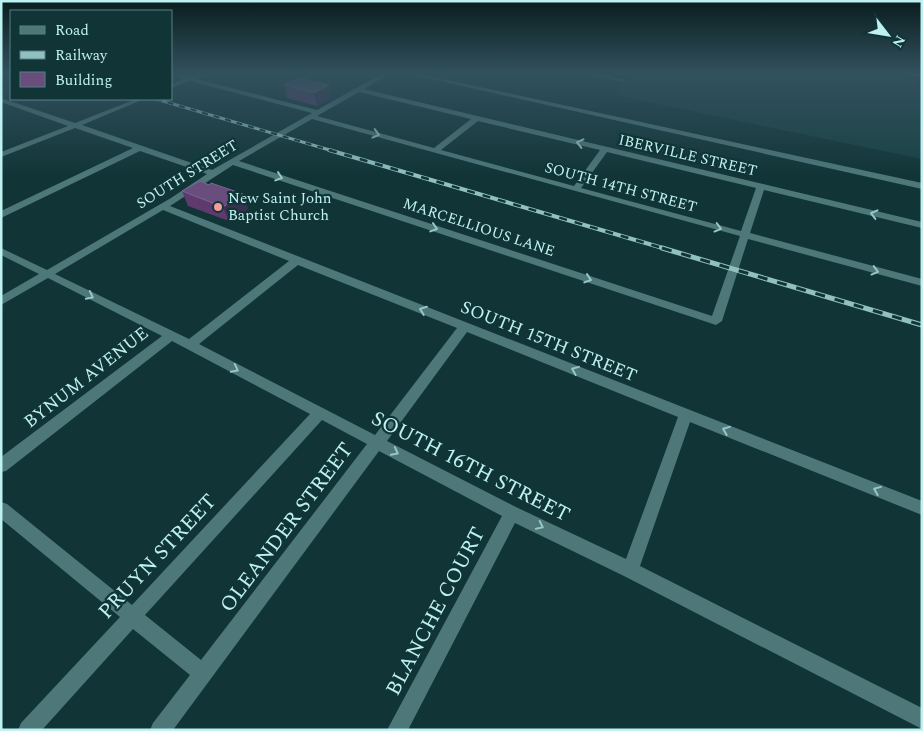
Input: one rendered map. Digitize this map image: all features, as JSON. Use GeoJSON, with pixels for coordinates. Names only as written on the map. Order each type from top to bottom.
{"type":"FeatureCollection","features":[{"type":"Feature","properties":{"kind":"street"},"geometry":{"type":"LineString","coordinates":[[28,107],[75,126],[213,174]]}},
{"type":"Feature","properties":{"kind":"street"},"geometry":{"type":"LineString","coordinates":[[1,155],[121,107]]}},
{"type":"Feature","properties":{"kind":"street","name":"SOUTH 14TH STREET"},"geometry":{"type":"LineString","coordinates":[[289,107],[436,150],[922,283]]}},
{"type":"Feature","properties":{"kind":"street","name":"SOUTH STREET"},"geometry":{"type":"LineString","coordinates":[[1,301],[163,207],[233,162],[330,107]]}},
{"type":"Feature","properties":{"kind":"street","name":"IBERVILLE STREET"},"geometry":{"type":"LineString","coordinates":[[431,107],[922,225]]}},
{"type":"Feature","properties":{"kind":"street"},"geometry":{"type":"LineString","coordinates":[[562,107],[922,186]]}},
{"type":"Feature","properties":{"kind":"street"},"geometry":{"type":"LineString","coordinates":[[436,150],[476,118]]}},
{"type":"Feature","properties":{"kind":"street"},"geometry":{"type":"LineString","coordinates":[[1,147],[32,142]]}},
{"type":"Feature","properties":{"kind":"street"},"geometry":{"type":"LineString","coordinates":[[1,215],[139,148]]}},
{"type":"Feature","properties":{"kind":"street"},"geometry":{"type":"LineString","coordinates":[[576,188],[606,149]]}},
{"type":"Feature","properties":{"kind":"street","name":"MARCELLIOUS LANE"},"geometry":{"type":"LineString","coordinates":[[233,162],[716,321],[746,235]]}},
{"type":"Feature","properties":{"kind":"street"},"geometry":{"type":"LineString","coordinates":[[746,235],[761,187]]}},
{"type":"Feature","properties":{"kind":"street","name":"SOUTH 15TH STREET"},"geometry":{"type":"LineString","coordinates":[[163,207],[922,508]]}},
{"type":"Feature","properties":{"kind":"street","name":"SOUTH 16TH STREET"},"geometry":{"type":"LineString","coordinates":[[1,251],[190,346],[512,513],[630,570],[922,719]]}},
{"type":"Feature","properties":{"kind":"street"},"geometry":{"type":"LineString","coordinates":[[190,346],[296,261]]}},
{"type":"Feature","properties":{"kind":"street","name":"OLEANDER STREET"},"geometry":{"type":"LineString","coordinates":[[160,730],[465,326]]}},
{"type":"Feature","properties":{"kind":"street","name":"BYNUM AVENUE"},"geometry":{"type":"LineString","coordinates":[[1,466],[170,336]]}},
{"type":"Feature","properties":{"kind":"street","name":"PRUYN STREET"},"geometry":{"type":"LineString","coordinates":[[28,730],[320,413]]}},
{"type":"Feature","properties":{"kind":"street"},"geometry":{"type":"LineString","coordinates":[[630,570],[686,414]]}},
{"type":"Feature","properties":{"kind":"street"},"geometry":{"type":"LineString","coordinates":[[1,509],[203,674]]}},
{"type":"Feature","properties":{"kind":"street","name":"BLANCHE COURT"},"geometry":{"type":"LineString","coordinates":[[397,730],[512,513]]}},
{"type":"Feature","properties":{"kind":"shaded area"},"geometry":{"type":"Polygon","coordinates":[[[672,107],[922,107],[922,159],[672,107]]]}},
{"type":"Feature","properties":{"kind":"building"},"geometry":{"type":"Polygon","coordinates":[[[200,181],[243,194],[223,207],[182,191],[200,181]]]}},
{"type":"Feature","properties":{"kind":"railway"},"geometry":{"type":"LineString","coordinates":[[184,107],[333,151]]}},
{"type":"Feature","properties":{"kind":"railway"},"geometry":{"type":"LineString","coordinates":[[329,150],[666,249]]}},
{"type":"Feature","properties":{"kind":"railway"},"geometry":{"type":"LineString","coordinates":[[662,248],[922,325]]}},
{"type":"Feature","properties":{"kind":"place","name":"New Saint John Baptist Church"},"geometry":{"type":"Point","coordinates":[218,207]}}]}
